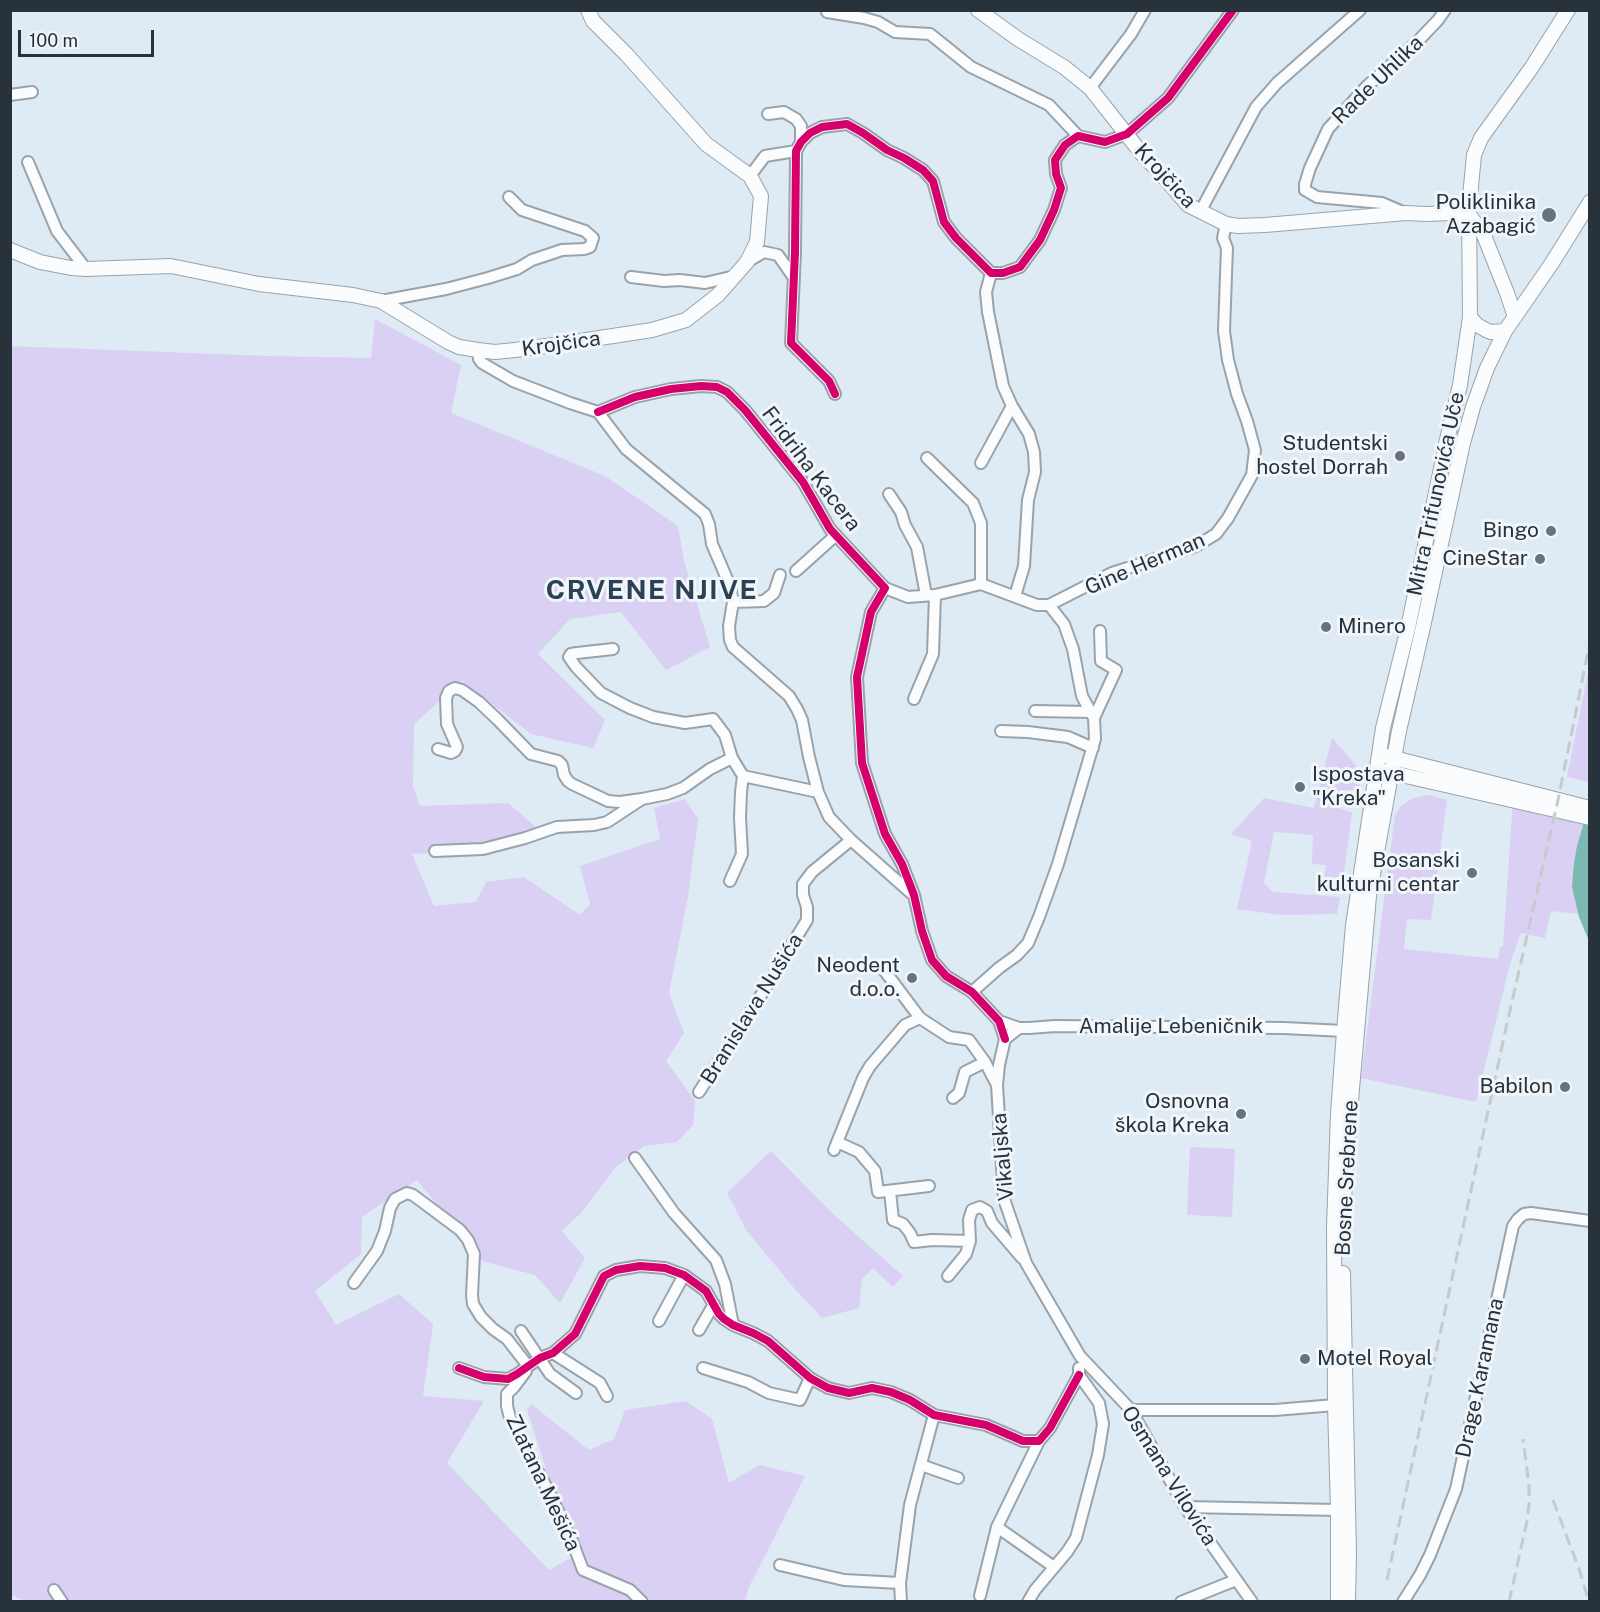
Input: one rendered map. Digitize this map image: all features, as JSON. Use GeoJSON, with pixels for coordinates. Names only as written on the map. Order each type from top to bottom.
{"type":"FeatureCollection","features":[{"type":"Feature","properties":{"kind":"main road"},"geometry":{"type":"LineString","coordinates":[[588,10],[593,21],[627,55],[706,144],[750,176]]}},
{"type":"Feature","properties":{"kind":"main road","name":"Krojčica"},"geometry":{"type":"LineString","coordinates":[[978,10],[1018,39],[1064,67],[1090,88],[1142,154],[1188,205],[1226,225],[1265,225],[1406,213],[1453,213],[1470,216]]}},
{"type":"Feature","properties":{"kind":"main road","name":"Mitra Trifunovića Uče"},"geometry":{"type":"LineString","coordinates":[[1376,770],[1383,728],[1408,628],[1460,385],[1470,317],[1469,207],[1472,162],[1478,143],[1532,67],[1568,10]]}},
{"type":"Feature","properties":{"kind":"main road","name":"Krojčica"},"geometry":{"type":"LineString","coordinates":[[12,254],[40,262],[86,269],[171,266],[259,284],[353,295],[381,301],[448,342],[459,346],[495,352],[515,351],[652,330],[686,320],[718,295],[747,262],[757,242],[761,196],[750,176]]}},
{"type":"Feature","properties":{"kind":"main road","name":"Mitra Trifunovića Uče"},"geometry":{"type":"LineString","coordinates":[[1394,758],[1470,416],[1487,368],[1505,331],[1552,264],[1590,202]]}},
{"type":"Feature","properties":{"kind":"main road"},"geometry":{"type":"LineString","coordinates":[[1470,216],[1483,233],[1515,318]]}},
{"type":"Feature","properties":{"kind":"main road"},"geometry":{"type":"LineString","coordinates":[[1470,317],[1486,330],[1505,331]]}},
{"type":"Feature","properties":{"kind":"main road"},"geometry":{"type":"LineString","coordinates":[[1378,754],[1566,807],[1590,818]]}},
{"type":"Feature","properties":{"kind":"main road","name":"Bosne Srebrene"},"geometry":{"type":"LineString","coordinates":[[1348,1602],[1345,1322],[1341,1233],[1365,928],[1394,758]]}},
{"type":"Feature","properties":{"kind":"main road"},"geometry":{"type":"LineString","coordinates":[[1376,770],[1566,807],[1590,808]]}},
{"type":"Feature","properties":{"kind":"main road","name":"Bosne Srebrene"},"geometry":{"type":"LineString","coordinates":[[1338,1602],[1334,1227],[1338,1114],[1353,925],[1376,770]]}},
{"type":"Feature","properties":{"kind":"street"},"geometry":{"type":"LineString","coordinates":[[1090,88],[1131,34],[1145,10]]}},
{"type":"Feature","properties":{"kind":"street"},"geometry":{"type":"LineString","coordinates":[[827,12],[878,22],[895,32],[930,34],[971,67],[1049,105],[1078,136],[1105,142],[1127,134],[1168,98],[1233,10]]}},
{"type":"Feature","properties":{"kind":"street"},"geometry":{"type":"LineString","coordinates":[[1200,212],[1256,107],[1276,82],[1360,10]]}},
{"type":"Feature","properties":{"kind":"street","name":"Rade Uhlika"},"geometry":{"type":"LineString","coordinates":[[1406,213],[1382,203],[1317,197],[1305,190],[1305,184],[1328,129],[1367,86],[1417,42],[1445,10]]}},
{"type":"Feature","properties":{"kind":"street"},"geometry":{"type":"LineString","coordinates":[[10,95],[32,92]]}},
{"type":"Feature","properties":{"kind":"street"},"geometry":{"type":"LineString","coordinates":[[768,114],[784,112],[796,119],[801,126],[791,343],[822,372],[835,394]]}},
{"type":"Feature","properties":{"kind":"street"},"geometry":{"type":"LineString","coordinates":[[750,176],[765,156],[799,146],[810,133],[822,127],[847,124],[923,170],[933,181],[944,222],[956,238],[990,273],[1003,273],[1020,267],[1040,240],[1061,188],[1056,174],[1056,160],[1065,145],[1078,136]]}},
{"type":"Feature","properties":{"kind":"street"},"geometry":{"type":"LineString","coordinates":[[28,162],[57,231],[86,269]]}},
{"type":"Feature","properties":{"kind":"street","name":"Krojčica"},"geometry":{"type":"LineString","coordinates":[[381,301],[446,289],[517,269],[532,260],[562,250],[590,247],[593,238],[585,231],[522,210],[509,197]]}},
{"type":"Feature","properties":{"kind":"street","name":"Gine Herman"},"geometry":{"type":"LineString","coordinates":[[1049,605],[1112,573],[1196,546],[1216,534],[1228,518],[1252,475],[1254,450],[1228,360],[1224,331],[1227,248],[1223,238],[1226,225]]}},
{"type":"Feature","properties":{"kind":"street"},"geometry":{"type":"LineString","coordinates":[[747,262],[764,252],[778,255],[794,278]]}},
{"type":"Feature","properties":{"kind":"street"},"geometry":{"type":"LineString","coordinates":[[990,273],[986,292],[988,312],[1003,386],[1029,434],[1034,452],[1035,472],[1028,501],[1024,566],[1014,596]]}},
{"type":"Feature","properties":{"kind":"street"},"geometry":{"type":"LineString","coordinates":[[631,277],[705,283],[735,276]]}},
{"type":"Feature","properties":{"kind":"street"},"geometry":{"type":"LineString","coordinates":[[478,350],[482,363],[513,381],[598,412],[626,449],[705,514],[712,544],[730,586],[733,603],[729,626],[733,647],[793,702],[802,720],[818,792],[828,817],[914,895]]}},
{"type":"Feature","properties":{"kind":"street","name":"Fridriha Kacera"},"geometry":{"type":"LineString","coordinates":[[598,412],[635,397],[657,392],[701,386],[717,387],[727,392],[745,410],[803,482],[830,528],[885,588]]}},
{"type":"Feature","properties":{"kind":"street"},"geometry":{"type":"LineString","coordinates":[[981,463],[1012,406]]}},
{"type":"Feature","properties":{"kind":"street"},"geometry":{"type":"LineString","coordinates":[[927,458],[973,503],[981,523],[981,584]]}},
{"type":"Feature","properties":{"kind":"street"},"geometry":{"type":"LineString","coordinates":[[889,494],[901,512],[917,547],[931,595],[933,654],[914,699]]}},
{"type":"Feature","properties":{"kind":"street","name":"Fridriha Kacera"},"geometry":{"type":"LineString","coordinates":[[796,571],[836,535]]}},
{"type":"Feature","properties":{"kind":"street"},"geometry":{"type":"LineString","coordinates":[[733,603],[764,601],[774,593],[780,575]]}},
{"type":"Feature","properties":{"kind":"street"},"geometry":{"type":"LineString","coordinates":[[972,993],[1028,943],[1058,864],[1093,747],[1095,739],[1092,715],[1082,696],[1073,649],[1064,624],[1049,605],[1037,605],[981,584],[931,595],[908,597],[885,588],[871,612],[857,677],[862,764],[885,834],[902,864],[914,895],[922,931],[932,960],[946,976],[972,993],[999,1021],[1005,1038],[1019,1028]]}},
{"type":"Feature","properties":{"kind":"street"},"geometry":{"type":"LineString","coordinates":[[1092,715],[1116,670],[1101,661],[1100,631]]}},
{"type":"Feature","properties":{"kind":"street"},"geometry":{"type":"LineString","coordinates":[[613,649],[577,652],[569,657],[601,693],[630,708],[652,717],[685,723],[713,720],[725,735],[732,758],[743,776],[740,818],[742,854],[730,881]]}},
{"type":"Feature","properties":{"kind":"street"},"geometry":{"type":"LineString","coordinates":[[438,749],[451,753],[457,747],[447,724],[446,698],[448,691],[455,688],[479,702],[531,754],[558,761],[562,765],[567,782],[608,801],[620,802],[667,794],[683,788],[710,769],[732,758]]}},
{"type":"Feature","properties":{"kind":"street"},"geometry":{"type":"LineString","coordinates":[[1035,711],[1092,715]]}},
{"type":"Feature","properties":{"kind":"street"},"geometry":{"type":"LineString","coordinates":[[1001,731],[1068,737],[1093,747]]}},
{"type":"Feature","properties":{"kind":"street"},"geometry":{"type":"LineString","coordinates":[[743,776],[818,792]]}},
{"type":"Feature","properties":{"kind":"street"},"geometry":{"type":"LineString","coordinates":[[435,851],[483,849],[525,838],[556,826],[594,825],[607,822],[642,799]]}},
{"type":"Feature","properties":{"kind":"street","name":"Branislava Nušića"},"geometry":{"type":"LineString","coordinates":[[699,1092],[807,920],[803,884],[812,872],[851,840]]}},
{"type":"Feature","properties":{"kind":"street","name":"Vikaljska"},"geometry":{"type":"LineString","coordinates":[[884,970],[920,1018],[949,1037],[969,1040],[985,1062],[997,1085]]}},
{"type":"Feature","properties":{"kind":"street"},"geometry":{"type":"LineString","coordinates":[[920,1018],[905,1025],[870,1066],[836,1146],[859,1152],[875,1171],[878,1192],[929,1186]]}},
{"type":"Feature","properties":{"kind":"street","name":"Amalije Lebeničnik"},"geometry":{"type":"LineString","coordinates":[[999,1021],[1019,1028],[1054,1026],[1344,1030]]}},
{"type":"Feature","properties":{"kind":"street","name":"Vikaljska"},"geometry":{"type":"LineString","coordinates":[[1005,1038],[997,1085],[1004,1199],[1026,1263]]}},
{"type":"Feature","properties":{"kind":"street"},"geometry":{"type":"LineString","coordinates":[[953,1098],[959,1093],[965,1072],[985,1062]]}},
{"type":"Feature","properties":{"kind":"street"},"geometry":{"type":"LineString","coordinates":[[635,1158],[674,1213],[716,1260],[725,1284],[733,1325]]}},
{"type":"Feature","properties":{"kind":"street"},"geometry":{"type":"LineString","coordinates":[[890,1191],[893,1220],[903,1224],[914,1242],[970,1241]]}},
{"type":"Feature","properties":{"kind":"street"},"geometry":{"type":"LineString","coordinates":[[354,1283],[377,1251],[395,1199],[407,1193],[413,1195],[460,1230],[468,1240],[474,1254],[472,1295],[474,1304],[481,1317],[507,1339],[528,1366]]}},
{"type":"Feature","properties":{"kind":"street","name":"Vikaljska"},"geometry":{"type":"LineString","coordinates":[[948,1276],[966,1254],[970,1241],[969,1220],[972,1210],[980,1207],[987,1211],[992,1223],[1026,1263],[1080,1356]]}},
{"type":"Feature","properties":{"kind":"street","name":"Drage Karamana"},"geometry":{"type":"LineString","coordinates":[[1403,1602],[1430,1555],[1456,1490],[1513,1226],[1518,1218],[1531,1213],[1590,1221]]}},
{"type":"Feature","properties":{"kind":"street","name":"Zlatana Mešića"},"geometry":{"type":"LineString","coordinates":[[459,1368],[484,1377],[508,1379],[540,1358],[553,1353],[575,1334],[604,1276],[616,1270],[640,1266],[665,1268],[684,1275],[706,1291],[719,1314],[733,1325],[768,1341],[810,1378],[828,1388],[849,1393],[872,1388],[891,1392],[910,1400],[934,1415],[986,1425],[1023,1440],[1039,1441]]}},
{"type":"Feature","properties":{"kind":"street"},"geometry":{"type":"LineString","coordinates":[[659,1321],[684,1275]]}},
{"type":"Feature","properties":{"kind":"street"},"geometry":{"type":"LineString","coordinates":[[699,1330],[714,1304]]}},
{"type":"Feature","properties":{"kind":"street"},"geometry":{"type":"LineString","coordinates":[[520,1331],[550,1374],[576,1393]]}},
{"type":"Feature","properties":{"kind":"street"},"geometry":{"type":"LineString","coordinates":[[553,1353],[600,1383],[607,1396]]}},
{"type":"Feature","properties":{"kind":"street"},"geometry":{"type":"LineString","coordinates":[[980,1596],[997,1527],[1039,1441],[1061,1410],[1079,1374],[1080,1356]]}},
{"type":"Feature","properties":{"kind":"street","name":"Osmana Vilovića"},"geometry":{"type":"LineString","coordinates":[[1080,1356],[1131,1410],[1185,1507],[1252,1602]]}},
{"type":"Feature","properties":{"kind":"street","name":"Zlatana Mešića"},"geometry":{"type":"LineString","coordinates":[[528,1366],[525,1373],[507,1394],[510,1418],[572,1541],[583,1570],[630,1590],[642,1602]]}},
{"type":"Feature","properties":{"kind":"street"},"geometry":{"type":"LineString","coordinates":[[703,1368],[748,1382],[769,1393],[800,1400],[810,1378]]}},
{"type":"Feature","properties":{"kind":"street"},"geometry":{"type":"LineString","coordinates":[[1028,1602],[1076,1538],[1098,1455],[1103,1424],[1099,1403],[1079,1374]]}},
{"type":"Feature","properties":{"kind":"street"},"geometry":{"type":"LineString","coordinates":[[1131,1410],[1275,1410],[1335,1405]]}},
{"type":"Feature","properties":{"kind":"street"},"geometry":{"type":"LineString","coordinates":[[901,1602],[900,1583],[910,1505],[934,1415]]}},
{"type":"Feature","properties":{"kind":"street"},"geometry":{"type":"LineString","coordinates":[[921,1465],[958,1478]]}},
{"type":"Feature","properties":{"kind":"street"},"geometry":{"type":"LineString","coordinates":[[1185,1507],[1338,1510]]}},
{"type":"Feature","properties":{"kind":"street"},"geometry":{"type":"LineString","coordinates":[[997,1527],[1054,1567]]}},
{"type":"Feature","properties":{"kind":"street"},"geometry":{"type":"LineString","coordinates":[[780,1565],[844,1580],[900,1583]]}},
{"type":"Feature","properties":{"kind":"street"},"geometry":{"type":"LineString","coordinates":[[1181,1602],[1236,1580]]}},
{"type":"Feature","properties":{"kind":"street"},"geometry":{"type":"LineString","coordinates":[[54,1590],[62,1602]]}},
{"type":"Feature","properties":{"kind":"shaded area"},"geometry":{"type":"Polygon","coordinates":[[[375,319],[461,365],[451,413],[605,476],[678,526],[684,561],[710,647],[666,670],[621,612],[570,619],[538,654],[605,720],[593,748],[531,734],[462,681],[414,724],[413,786],[420,806],[508,803],[538,829],[477,850],[412,854],[434,906],[476,902],[486,882],[524,877],[580,915],[590,904],[580,866],[660,839],[654,808],[685,799],[698,819],[688,896],[669,993],[684,1033],[666,1061],[695,1101],[693,1125],[677,1142],[644,1146],[616,1167],[581,1213],[562,1231],[585,1258],[560,1303],[535,1275],[482,1261],[417,1180],[362,1217],[361,1254],[315,1291],[336,1325],[399,1294],[433,1324],[423,1396],[484,1401],[447,1463],[549,1570],[574,1556],[527,1410],[531,1404],[589,1450],[614,1439],[625,1410],[686,1401],[712,1419],[729,1483],[759,1465],[805,1476],[748,1589],[745,1601],[28,1602],[11,1595],[10,346],[371,358],[375,319]]]}},
{"type":"Feature","properties":{"kind":"shaded area"},"geometry":{"type":"Polygon","coordinates":[[[1589,668],[1589,782],[1567,777],[1589,668]]]}},
{"type":"Feature","properties":{"kind":"shaded area"},"geometry":{"type":"Polygon","coordinates":[[[1332,738],[1360,770],[1359,790],[1340,790],[1337,807],[1352,813],[1342,887],[1323,887],[1326,865],[1312,864],[1313,835],[1274,832],[1264,883],[1273,892],[1340,897],[1337,914],[1280,915],[1237,909],[1252,841],[1231,834],[1264,798],[1314,808],[1332,738]]]}},
{"type":"Feature","properties":{"kind":"shaded area"},"geometry":{"type":"Polygon","coordinates":[[[1429,795],[1447,800],[1431,920],[1407,919],[1404,949],[1498,959],[1500,947],[1503,946],[1513,800],[1589,818],[1588,915],[1551,911],[1545,938],[1521,933],[1511,960],[1476,1102],[1361,1078],[1395,815],[1401,806],[1413,798],[1429,795]]]}},
{"type":"Feature","properties":{"kind":"shaded area"},"geometry":{"type":"Polygon","coordinates":[[[1589,806],[1589,941],[1579,917],[1572,887],[1577,846],[1589,806]]]}},
{"type":"Feature","properties":{"kind":"shaded area"},"geometry":{"type":"Polygon","coordinates":[[[1190,1147],[1235,1149],[1232,1217],[1187,1215],[1190,1147]]]}},
{"type":"Feature","properties":{"kind":"shaded area"},"geometry":{"type":"Polygon","coordinates":[[[771,1151],[833,1214],[903,1276],[893,1287],[873,1268],[862,1279],[859,1308],[822,1318],[794,1288],[746,1230],[727,1193],[771,1151]]]}},
{"type":"Feature","properties":{"kind":"railway"},"geometry":{"type":"LineString","coordinates":[[1387,1580],[1506,1028],[1558,800],[1590,642]]}},
{"type":"Feature","properties":{"kind":"railway"},"geometry":{"type":"LineString","coordinates":[[1509,1602],[1529,1504],[1523,1439]]}},
{"type":"Feature","properties":{"kind":"railway"},"geometry":{"type":"LineString","coordinates":[[1553,1500],[1589,1602]]}},
{"type":"Feature","properties":{"kind":"cycle path"},"geometry":{"type":"LineString","coordinates":[[835,394],[829,381],[791,343],[796,151],[810,133],[822,127],[847,124],[923,170],[933,181],[944,222],[956,238],[991,273],[1003,273],[1020,267],[1040,240],[1061,188],[1056,174],[1055,160],[1065,145],[1078,136],[1105,142],[1127,134],[1168,98],[1233,10]]}},
{"type":"Feature","properties":{"kind":"cycle path"},"geometry":{"type":"LineString","coordinates":[[598,412],[635,397],[671,389],[701,386],[717,387],[727,392],[745,410],[803,482],[830,529],[885,588],[871,612],[857,677],[862,763],[885,834],[902,864],[914,895],[922,931],[932,960],[946,976],[972,992],[999,1021],[1005,1039]]}},
{"type":"Feature","properties":{"kind":"cycle path"},"geometry":{"type":"LineString","coordinates":[[459,1368],[484,1377],[508,1379],[517,1374],[540,1358],[553,1353],[575,1334],[604,1276],[616,1270],[640,1266],[665,1268],[684,1275],[706,1291],[724,1319],[768,1341],[810,1378],[828,1388],[849,1393],[872,1388],[891,1392],[910,1400],[934,1415],[986,1425],[1023,1441],[1039,1441],[1050,1428],[1079,1375]]}},
{"type":"Feature","properties":{"kind":"place","name":"Poliklinika Azabagić"},"geometry":{"type":"Point","coordinates":[1549,215]}},
{"type":"Feature","properties":{"kind":"place","name":"Studentski hostel Dorrah"},"geometry":{"type":"Point","coordinates":[1400,456]}},
{"type":"Feature","properties":{"kind":"place","name":"Bingo"},"geometry":{"type":"Point","coordinates":[1551,531]}},
{"type":"Feature","properties":{"kind":"place","name":"CineStar"},"geometry":{"type":"Point","coordinates":[1540,559]}},
{"type":"Feature","properties":{"kind":"place","name":"Minero"},"geometry":{"type":"Point","coordinates":[1326,627]}},
{"type":"Feature","properties":{"kind":"place","name":"Ispostava \"Kreka\""},"geometry":{"type":"Point","coordinates":[1300,787]}},
{"type":"Feature","properties":{"kind":"place","name":"Bosanski kulturni centar"},"geometry":{"type":"Point","coordinates":[1472,873]}},
{"type":"Feature","properties":{"kind":"place","name":"Neodent d.o.o."},"geometry":{"type":"Point","coordinates":[912,978]}},
{"type":"Feature","properties":{"kind":"place","name":"Babilon"},"geometry":{"type":"Point","coordinates":[1565,1087]}},
{"type":"Feature","properties":{"kind":"place","name":"Osnovna škola Kreka"},"geometry":{"type":"Point","coordinates":[1241,1114]}},
{"type":"Feature","properties":{"kind":"place","name":"Motel Royal"},"geometry":{"type":"Point","coordinates":[1305,1359]}},
{"type":"Feature","properties":{"kind":"district","name":"CRVENE NJIVE"},"geometry":{"type":"Point","coordinates":[652,591]}}]}
